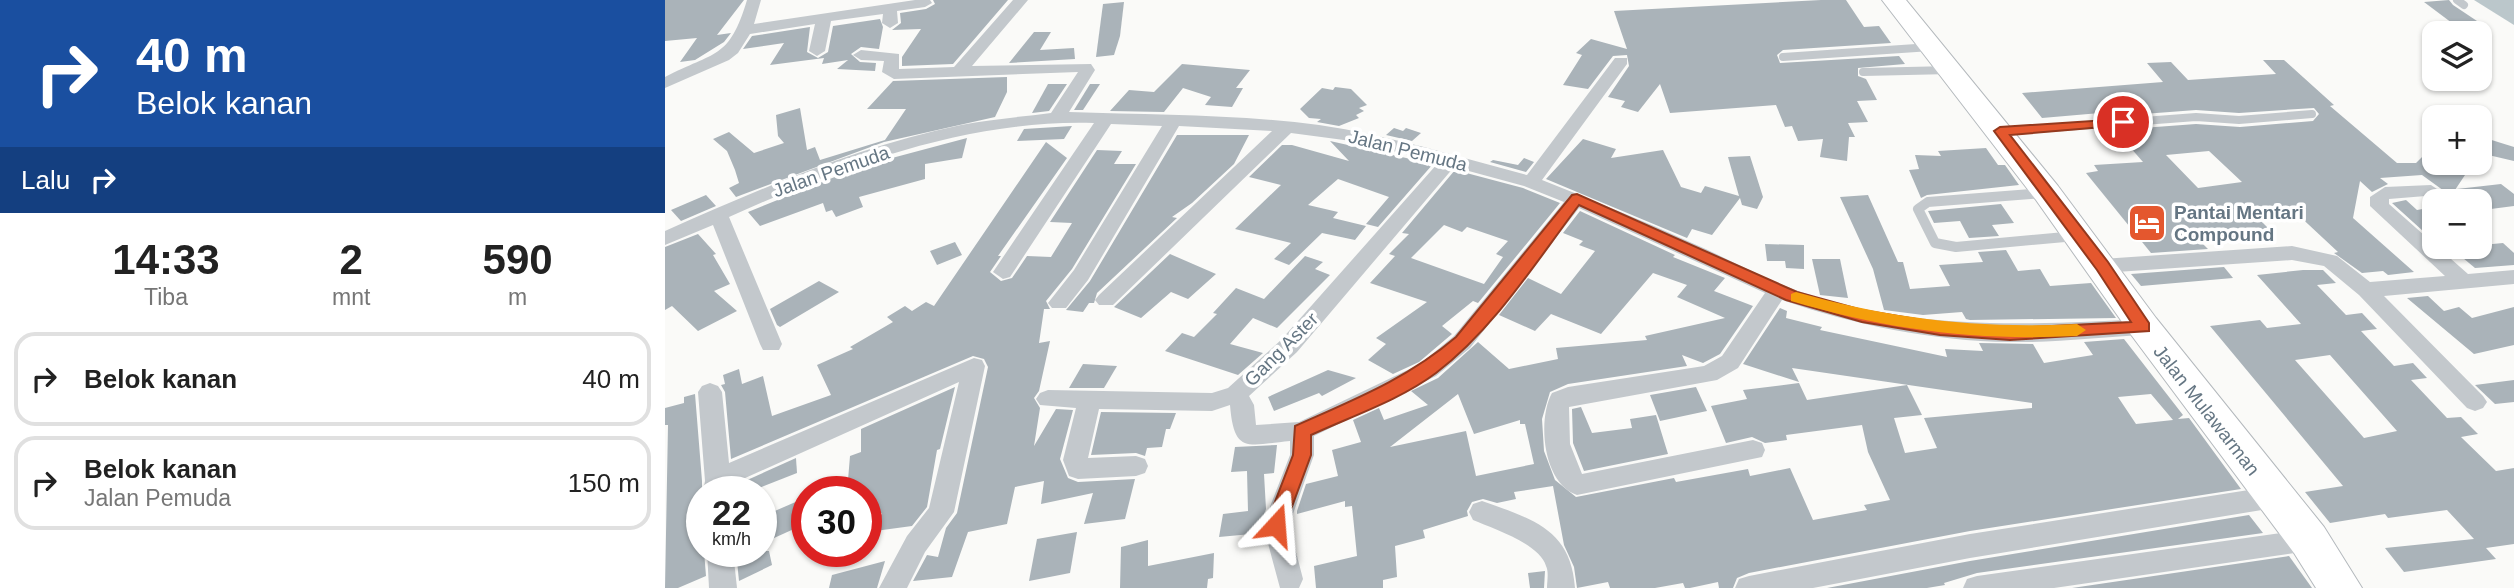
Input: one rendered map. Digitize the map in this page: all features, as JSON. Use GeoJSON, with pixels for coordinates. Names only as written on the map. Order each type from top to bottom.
{"type":"FeatureCollection","features":[{"type":"Feature","properties":{"kind":"highway","name":"Jalan Mulawarman"},"geometry":{"type":"LineString","coordinates":[[1894,0],[2047,192],[2144,327],[2309,540],[2340,588]]}},
{"type":"Feature","properties":{"kind":"street"},"geometry":{"type":"LineString","coordinates":[[665,83],[732,52],[745,30],[754,0]]}},
{"type":"Feature","properties":{"kind":"street"},"geometry":{"type":"LineString","coordinates":[[958,72],[1021,0]]}},
{"type":"Feature","properties":{"kind":"street"},"geometry":{"type":"LineString","coordinates":[[745,30],[824,18],[890,16],[925,3]]}},
{"type":"Feature","properties":{"kind":"street"},"geometry":{"type":"LineString","coordinates":[[817,51],[824,18]]}},
{"type":"Feature","properties":{"kind":"street"},"geometry":{"type":"LineString","coordinates":[[861,55],[893,57],[890,72],[894,74],[1085,67],[1087,70],[1057,117]]}},
{"type":"Feature","properties":{"kind":"street"},"geometry":{"type":"LineString","coordinates":[[1531,182],[1621,61]]}},
{"type":"Feature","properties":{"kind":"street","name":"Jalan Pemuda"},"geometry":{"type":"LineString","coordinates":[[665,239],[782,186],[962,130],[1057,117],[1288,126],[1360,137],[1531,182],[1577,198],[1778,290],[1862,316],[1940,329],[2010,334],[2144,327]]}},
{"type":"Feature","properties":{"kind":"street"},"geometry":{"type":"LineString","coordinates":[[1003,272],[1107,117]]}},
{"type":"Feature","properties":{"kind":"street"},"geometry":{"type":"LineString","coordinates":[[1059,303],[1081,275],[1173,121]]}},
{"type":"Feature","properties":{"kind":"street"},"geometry":{"type":"LineString","coordinates":[[1106,300],[1242,167],[1288,126]]}},
{"type":"Feature","properties":{"kind":"street","name":"Gang Aster"},"geometry":{"type":"LineString","coordinates":[[1048,399],[1212,402],[1236,394],[1289,346],[1450,160]]}},
{"type":"Feature","properties":{"kind":"street"},"geometry":{"type":"LineString","coordinates":[[2422,191],[2385,193],[2379,197],[2380,206],[2422,244]]}},
{"type":"Feature","properties":{"kind":"street"},"geometry":{"type":"LineString","coordinates":[[1236,394],[1242,405],[1244,430],[1249,435],[1302,431],[1416,377],[1453,349],[1518,275],[1577,198]]}},
{"type":"Feature","properties":{"kind":"street"},"geometry":{"type":"LineString","coordinates":[[718,214],[771,344]]}},
{"type":"Feature","properties":{"kind":"street"},"geometry":{"type":"LineString","coordinates":[[2102,266],[2292,253],[2330,261],[2366,290],[2475,402]]}},
{"type":"Feature","properties":{"kind":"street"},"geometry":{"type":"LineString","coordinates":[[2439,259],[2464,282]]}},
{"type":"Feature","properties":{"kind":"street"},"geometry":{"type":"LineString","coordinates":[[2366,290],[2514,278]]}},
{"type":"Feature","properties":{"kind":"street"},"geometry":{"type":"LineString","coordinates":[[1753,450],[1577,485],[1565,471],[1556,429],[1556,408],[1560,399],[1568,396],[1709,374],[1720,369],[1730,362],[1778,290]]}},
{"type":"Feature","properties":{"kind":"street"},"geometry":{"type":"LineString","coordinates":[[733,476],[749,465],[974,366],[941,512],[916,544],[893,588]]}},
{"type":"Feature","properties":{"kind":"street"},"geometry":{"type":"LineString","coordinates":[[710,391],[716,476]]}},
{"type":"Feature","properties":{"kind":"street"},"geometry":{"type":"LineString","coordinates":[[1090,399],[1075,460],[1078,469],[1136,467]]}},
{"type":"Feature","properties":{"kind":"street"},"geometry":{"type":"LineString","coordinates":[[1289,579],[1276,525],[1302,455],[1302,431]]}},
{"type":"Feature","properties":{"kind":"street"},"geometry":{"type":"LineString","coordinates":[[1749,588],[1970,545],[2274,497]]}},
{"type":"Feature","properties":{"kind":"street"},"geometry":{"type":"LineString","coordinates":[[1482,512],[1538,538],[1548,547],[1559,561],[1561,588]]}},
{"type":"Feature","properties":{"kind":"street"},"geometry":{"type":"LineString","coordinates":[[1977,588],[2154,560],[2309,540]]}},
{"type":"Feature","properties":{"kind":"street"},"geometry":{"type":"LineString","coordinates":[[721,567],[723,588]]}},
{"type":"Feature","properties":{"kind":"lane"},"geometry":{"type":"LineString","coordinates":[[1783,57],[1943,59]]}},
{"type":"Feature","properties":{"kind":"lane"},"geometry":{"type":"LineString","coordinates":[[1863,72],[1943,59]]}},
{"type":"Feature","properties":{"kind":"lane"},"geometry":{"type":"LineString","coordinates":[[2000,131],[2196,117],[2239,120],[2312,114]]}},
{"type":"Feature","properties":{"kind":"lane"},"geometry":{"type":"LineString","coordinates":[[2047,192],[1928,202],[1919,209],[1935,243],[1956,247],[2079,236]]}},
{"type":"Feature","properties":{"kind":"shaded area"},"geometry":{"type":"Polygon","coordinates":[[[2474,0],[2514,0],[2514,25],[2474,0]]]}},
{"type":"Feature","properties":{"kind":"building"},"geometry":{"type":"Polygon","coordinates":[[[665,0],[744,0],[717,35],[731,33],[724,42],[695,60],[680,62],[697,38],[665,41],[665,0]]]}},
{"type":"Feature","properties":{"kind":"building"},"geometry":{"type":"Polygon","coordinates":[[[933,0],[1008,0],[953,64],[902,66],[902,57],[921,29],[892,30],[901,23],[900,13],[926,9],[935,4],[933,0]]]}},
{"type":"Feature","properties":{"kind":"building"},"geometry":{"type":"Polygon","coordinates":[[[1846,0],[1864,27],[1879,26],[1891,43],[1783,50],[1777,55],[1780,63],[1899,56],[1905,64],[1858,68],[1858,76],[1866,79],[1877,100],[1857,101],[1868,122],[1848,123],[1855,137],[1849,137],[1847,161],[1820,157],[1823,139],[1798,141],[1792,126],[1785,127],[1776,105],[1670,113],[1660,84],[1638,112],[1621,107],[1625,101],[1608,97],[1629,66],[1627,55],[1613,56],[1588,89],[1563,85],[1582,55],[1576,53],[1591,39],[1627,49],[1614,11],[1846,0]]]}},
{"type":"Feature","properties":{"kind":"building"},"geometry":{"type":"Polygon","coordinates":[[[2449,0],[2477,21],[2449,21],[2424,2],[2449,0]]]}},
{"type":"Feature","properties":{"kind":"building"},"geometry":{"type":"Polygon","coordinates":[[[1124,2],[1120,36],[1114,55],[1096,57],[1103,4],[1124,2]]]}},
{"type":"Feature","properties":{"kind":"building"},"geometry":{"type":"Polygon","coordinates":[[[880,19],[883,27],[879,49],[861,47],[851,54],[860,62],[876,63],[875,71],[837,69],[848,60],[822,64],[824,58],[770,65],[784,43],[743,49],[752,36],[810,27],[807,52],[818,58],[828,52],[833,26],[880,19]]]}},
{"type":"Feature","properties":{"kind":"building"},"geometry":{"type":"Polygon","coordinates":[[[1034,32],[1051,32],[1040,50],[1074,48],[1075,59],[1009,63],[1034,32]]]}},
{"type":"Feature","properties":{"kind":"building"},"geometry":{"type":"Polygon","coordinates":[[[2263,60],[2284,60],[2334,105],[2330,106],[2397,163],[2416,163],[2422,157],[2422,175],[2380,178],[2388,184],[2372,192],[2360,181],[2353,218],[2414,272],[2388,275],[2383,271],[2362,273],[2334,253],[2338,252],[2294,211],[2256,216],[2274,234],[2202,243],[2208,249],[2151,253],[2086,173],[2098,171],[2094,165],[2143,162],[2115,130],[2196,124],[2240,127],[2313,121],[2319,114],[2314,108],[2239,113],[2196,110],[2104,117],[2100,113],[2042,118],[2022,93],[2163,82],[2147,63],[2171,62],[2188,80],[2276,74],[2263,60]],[[2209,151],[2166,155],[2198,188],[2242,182],[2209,151]]]}},
{"type":"Feature","properties":{"kind":"building"},"geometry":{"type":"Polygon","coordinates":[[[1182,64],[1250,70],[1236,88],[1243,88],[1232,107],[1205,105],[1211,97],[1183,88],[1164,112],[1110,111],[1129,90],[1154,92],[1182,64]]]}},
{"type":"Feature","properties":{"kind":"building"},"geometry":{"type":"Polygon","coordinates":[[[1007,77],[1007,92],[995,117],[884,142],[736,197],[729,188],[739,183],[735,170],[727,151],[713,139],[729,132],[754,153],[784,143],[778,136],[776,115],[800,108],[807,150],[815,147],[820,160],[885,140],[906,109],[867,109],[893,81],[1007,77]]]}},
{"type":"Feature","properties":{"kind":"building"},"geometry":{"type":"Polygon","coordinates":[[[1048,84],[1067,84],[1049,111],[1032,113],[1048,84]]]}},
{"type":"Feature","properties":{"kind":"building"},"geometry":{"type":"Polygon","coordinates":[[[1090,84],[1100,84],[1083,110],[1074,110],[1090,84]]]}},
{"type":"Feature","properties":{"kind":"building"},"geometry":{"type":"Polygon","coordinates":[[[1335,87],[1351,89],[1367,105],[1359,108],[1364,111],[1356,115],[1359,118],[1339,126],[1317,122],[1321,119],[1309,118],[1300,109],[1322,88],[1333,90],[1335,87]]]}},
{"type":"Feature","properties":{"kind":"building"},"geometry":{"type":"Polygon","coordinates":[[[1072,126],[1064,139],[1017,141],[1024,129],[1072,126]]]}},
{"type":"Feature","properties":{"kind":"building"},"geometry":{"type":"Polygon","coordinates":[[[1394,128],[1403,131],[1406,128],[1421,133],[1412,141],[1386,135],[1394,128]]]}},
{"type":"Feature","properties":{"kind":"building"},"geometry":{"type":"Polygon","coordinates":[[[1177,135],[1249,135],[1234,164],[1192,203],[1172,217],[1177,218],[1097,293],[1094,303],[1089,303],[1083,312],[1066,310],[1090,281],[1177,135]]]}},
{"type":"Feature","properties":{"kind":"building"},"geometry":{"type":"Polygon","coordinates":[[[967,138],[962,158],[925,164],[925,179],[859,197],[863,207],[836,217],[832,210],[826,212],[823,203],[760,226],[748,212],[862,166],[967,138]]]}},
{"type":"Feature","properties":{"kind":"building"},"geometry":{"type":"Polygon","coordinates":[[[1583,139],[1616,149],[1611,158],[1663,150],[1681,187],[1701,193],[1705,186],[1739,196],[1728,157],[1750,156],[1763,197],[1757,209],[1742,205],[1740,198],[1712,235],[1692,229],[1687,238],[1546,179],[1583,139]]]}},
{"type":"Feature","properties":{"kind":"building"},"geometry":{"type":"Polygon","coordinates":[[[2492,140],[2514,147],[2514,161],[2492,156],[2492,140]]]}},
{"type":"Feature","properties":{"kind":"building"},"geometry":{"type":"Polygon","coordinates":[[[1330,141],[1433,164],[1378,227],[1366,224],[1389,197],[1338,179],[1308,205],[1338,212],[1333,218],[1366,226],[1355,240],[1322,233],[1289,265],[1274,259],[1291,243],[1235,229],[1281,185],[1249,177],[1282,145],[1292,145],[1349,161],[1330,141]]]}},
{"type":"Feature","properties":{"kind":"building"},"geometry":{"type":"Polygon","coordinates":[[[1046,142],[1067,158],[998,256],[1001,256],[990,272],[1001,281],[1012,278],[1027,256],[1051,257],[1072,223],[1050,222],[1097,150],[1122,151],[1114,164],[1136,164],[1072,269],[1046,301],[1050,309],[1044,309],[1039,343],[1050,341],[1039,391],[1034,398],[1040,408],[1034,446],[1056,409],[1073,410],[1060,459],[1068,478],[1078,482],[1135,479],[1125,519],[1084,524],[1093,493],[1041,504],[1044,481],[1015,487],[1007,524],[968,532],[952,577],[913,581],[927,555],[938,557],[946,528],[957,513],[988,367],[984,359],[973,356],[731,459],[725,392],[721,385],[725,384],[723,375],[739,369],[742,384],[763,376],[772,416],[831,395],[817,365],[853,349],[850,347],[893,322],[887,317],[905,306],[912,311],[926,302],[934,306],[1046,142]]]}},
{"type":"Feature","properties":{"kind":"building"},"geometry":{"type":"Polygon","coordinates":[[[1986,148],[1998,165],[2005,165],[2019,185],[1927,195],[1921,198],[1909,170],[1919,169],[1915,155],[1941,156],[1938,151],[1986,148]]]}},
{"type":"Feature","properties":{"kind":"building"},"geometry":{"type":"Polygon","coordinates":[[[1524,158],[1534,162],[1526,172],[1490,162],[1493,160],[1518,165],[1524,158]]]}},
{"type":"Feature","properties":{"kind":"building"},"geometry":{"type":"Polygon","coordinates":[[[1455,170],[1523,188],[1560,203],[1478,303],[1473,301],[1442,326],[1452,334],[1419,362],[1393,374],[1368,360],[1386,344],[1376,338],[1427,302],[1370,283],[1395,256],[1389,254],[1409,234],[1402,233],[1455,170]],[[1444,225],[1411,258],[1484,284],[1503,257],[1496,254],[1508,241],[1467,227],[1462,232],[1444,225]]]}},
{"type":"Feature","properties":{"kind":"building"},"geometry":{"type":"Polygon","coordinates":[[[2422,175],[2465,175],[2456,189],[2441,189],[2422,175]]]}},
{"type":"Feature","properties":{"kind":"building"},"geometry":{"type":"Polygon","coordinates":[[[2501,184],[2514,194],[2514,206],[2492,209],[2492,189],[2457,189],[2501,184]]]}},
{"type":"Feature","properties":{"kind":"building"},"geometry":{"type":"Polygon","coordinates":[[[706,195],[716,206],[681,221],[671,210],[706,195]]]}},
{"type":"Feature","properties":{"kind":"building"},"geometry":{"type":"Polygon","coordinates":[[[1868,195],[1898,262],[1903,262],[1910,289],[1950,286],[1939,265],[1983,262],[1978,252],[2006,250],[2018,271],[2040,269],[2050,286],[2091,283],[2116,318],[1970,320],[1966,319],[1962,312],[1923,315],[1884,310],[1873,269],[1840,197],[1868,195]]]}},
{"type":"Feature","properties":{"kind":"building"},"geometry":{"type":"Polygon","coordinates":[[[2406,200],[2417,210],[2422,209],[2422,230],[2392,203],[2406,200]]]}},
{"type":"Feature","properties":{"kind":"building"},"geometry":{"type":"Polygon","coordinates":[[[2001,204],[2014,223],[1992,225],[1999,236],[1969,238],[1960,221],[1934,223],[1928,211],[2001,204]]]}},
{"type":"Feature","properties":{"kind":"building"},"geometry":{"type":"Polygon","coordinates":[[[1580,211],[1675,255],[1673,257],[1725,278],[1714,291],[1753,306],[1720,354],[1703,363],[1682,355],[1687,366],[1568,384],[1550,392],[1542,419],[1544,451],[1555,480],[1576,497],[1674,478],[1676,482],[1748,469],[1750,476],[1790,468],[1813,520],[1867,510],[1864,505],[1890,500],[1868,452],[1862,425],[1786,435],[1787,440],[1765,443],[1752,437],[1726,443],[1711,406],[1747,399],[1743,390],[1799,383],[1807,400],[1907,385],[1922,415],[1894,418],[1905,453],[1937,448],[1924,418],[2032,408],[2032,403],[1792,368],[1799,382],[1743,364],[1780,308],[1787,311],[1786,318],[1822,327],[1820,330],[1947,357],[1945,349],[1983,351],[1979,343],[2033,344],[2044,363],[2093,355],[2084,342],[2124,339],[2183,415],[2178,419],[2189,418],[2241,489],[1970,531],[1749,573],[1737,578],[1733,588],[1719,588],[1718,582],[1690,588],[1685,588],[1683,583],[1655,588],[1610,588],[1608,582],[1577,588],[1574,567],[1564,545],[1553,486],[1514,492],[1516,499],[1497,503],[1483,499],[1472,502],[1467,511],[1468,516],[1423,530],[1425,538],[1395,546],[1397,577],[1383,580],[1383,588],[1316,588],[1314,566],[1357,556],[1352,506],[1345,507],[1345,501],[1297,514],[1297,511],[1306,484],[1338,476],[1332,450],[1361,442],[1353,420],[1379,408],[1384,420],[1428,405],[1411,391],[1438,378],[1478,342],[1509,369],[1558,359],[1556,348],[1647,340],[1645,336],[1725,318],[1677,297],[1687,285],[1653,273],[1601,334],[1551,314],[1535,331],[1499,315],[1528,278],[1561,294],[1595,251],[1579,245],[1583,241],[1563,233],[1580,211]],[[1458,394],[1390,447],[1466,431],[1476,476],[1534,464],[1525,424],[1520,424],[1520,420],[1474,434],[1458,394]],[[2151,394],[2118,397],[2136,424],[2173,420],[2151,394]]]}},
{"type":"Feature","properties":{"kind":"building"},"geometry":{"type":"Polygon","coordinates":[[[698,234],[716,254],[713,255],[730,284],[714,291],[737,311],[698,331],[672,306],[665,310],[665,247],[698,234]]]}},
{"type":"Feature","properties":{"kind":"building"},"geometry":{"type":"Polygon","coordinates":[[[955,242],[962,255],[937,265],[930,251],[955,242]]]}},
{"type":"Feature","properties":{"kind":"building"},"geometry":{"type":"Polygon","coordinates":[[[2503,243],[2514,253],[2514,265],[2475,268],[2464,259],[2492,259],[2492,244],[2503,243]]]}},
{"type":"Feature","properties":{"kind":"building"},"geometry":{"type":"Polygon","coordinates":[[[1765,244],[1804,245],[1804,269],[1786,268],[1785,261],[1767,261],[1765,244]]]}},
{"type":"Feature","properties":{"kind":"building"},"geometry":{"type":"Polygon","coordinates":[[[1170,254],[1216,274],[1188,299],[1171,292],[1141,318],[1114,307],[1170,254]]]}},
{"type":"Feature","properties":{"kind":"building"},"geometry":{"type":"Polygon","coordinates":[[[1305,256],[1323,262],[1315,269],[1330,275],[1277,328],[1253,318],[1230,344],[1263,353],[1238,375],[1165,351],[1182,333],[1194,337],[1217,314],[1213,313],[1236,288],[1264,299],[1305,256]]]}},
{"type":"Feature","properties":{"kind":"building"},"geometry":{"type":"Polygon","coordinates":[[[1812,259],[1840,259],[1848,298],[1820,295],[1812,259]]]}},
{"type":"Feature","properties":{"kind":"building"},"geometry":{"type":"Polygon","coordinates":[[[2224,267],[2233,278],[2141,286],[2131,274],[2224,267]]]}},
{"type":"Feature","properties":{"kind":"building"},"geometry":{"type":"Polygon","coordinates":[[[2323,270],[2336,283],[2317,285],[2346,315],[2362,313],[2377,329],[2361,331],[2394,366],[2413,363],[2427,378],[2411,380],[2447,418],[2461,417],[2478,434],[2461,437],[2496,471],[2514,468],[2514,544],[2486,548],[2496,559],[2404,572],[2385,548],[2474,539],[2447,510],[2388,518],[2385,514],[2330,523],[2305,492],[2343,486],[2210,326],[2260,320],[2267,328],[2301,324],[2257,275],[2323,270]],[[2330,355],[2295,360],[2364,438],[2397,431],[2330,355]]]}},
{"type":"Feature","properties":{"kind":"building"},"geometry":{"type":"Polygon","coordinates":[[[819,281],[839,292],[780,327],[777,325],[770,309],[819,281]]]}},
{"type":"Feature","properties":{"kind":"building"},"geometry":{"type":"Polygon","coordinates":[[[2428,296],[2444,311],[2459,307],[2472,318],[2514,307],[2514,345],[2474,354],[2407,298],[2428,296]]]}},
{"type":"Feature","properties":{"kind":"building"},"geometry":{"type":"Polygon","coordinates":[[[1083,364],[1117,366],[1104,388],[1069,388],[1083,364]]]}},
{"type":"Feature","properties":{"kind":"building"},"geometry":{"type":"Polygon","coordinates":[[[1328,370],[1356,378],[1322,396],[1319,393],[1274,411],[1268,397],[1328,370]]]}},
{"type":"Feature","properties":{"kind":"building"},"geometry":{"type":"Polygon","coordinates":[[[2514,380],[2514,402],[2495,404],[2475,385],[2514,380]]]}},
{"type":"Feature","properties":{"kind":"building"},"geometry":{"type":"Polygon","coordinates":[[[955,387],[940,449],[937,450],[927,507],[912,526],[882,530],[882,476],[848,476],[850,456],[861,452],[861,429],[955,387]]]}},
{"type":"Feature","properties":{"kind":"building"},"geometry":{"type":"Polygon","coordinates":[[[1696,387],[1707,411],[1660,421],[1650,395],[1696,387]]]}},
{"type":"Feature","properties":{"kind":"building"},"geometry":{"type":"Polygon","coordinates":[[[695,394],[702,476],[686,476],[686,567],[705,567],[706,576],[678,588],[665,588],[668,425],[665,425],[665,408],[684,403],[684,397],[695,394]]]}},
{"type":"Feature","properties":{"kind":"building"},"geometry":{"type":"Polygon","coordinates":[[[1581,407],[1592,433],[1632,428],[1630,419],[1656,415],[1668,454],[1584,471],[1573,443],[1572,409],[1581,407]]]}},
{"type":"Feature","properties":{"kind":"building"},"geometry":{"type":"Polygon","coordinates":[[[1101,412],[1176,413],[1170,429],[1166,429],[1162,447],[1147,448],[1145,456],[1136,453],[1091,455],[1101,412]]]}},
{"type":"Feature","properties":{"kind":"building"},"geometry":{"type":"Polygon","coordinates":[[[1277,445],[1274,473],[1264,474],[1266,509],[1261,524],[1262,533],[1219,537],[1223,514],[1248,511],[1247,471],[1231,472],[1235,447],[1277,445]]]}},
{"type":"Feature","properties":{"kind":"building"},"geometry":{"type":"Polygon","coordinates":[[[796,458],[797,473],[777,481],[777,476],[756,476],[796,458]]]}},
{"type":"Feature","properties":{"kind":"building"},"geometry":{"type":"Polygon","coordinates":[[[791,504],[791,530],[777,537],[777,510],[791,504]]]}},
{"type":"Feature","properties":{"kind":"building"},"geometry":{"type":"Polygon","coordinates":[[[2249,515],[2263,533],[1977,573],[1944,583],[1945,585],[1927,588],[1827,588],[1970,561],[2249,515]]]}},
{"type":"Feature","properties":{"kind":"building"},"geometry":{"type":"Polygon","coordinates":[[[1077,532],[1070,573],[1029,581],[1037,539],[1077,532]]]}},
{"type":"Feature","properties":{"kind":"building"},"geometry":{"type":"Polygon","coordinates":[[[1148,540],[1148,566],[1214,553],[1213,578],[1208,579],[1207,588],[1120,588],[1121,547],[1148,540]]]}},
{"type":"Feature","properties":{"kind":"building"},"geometry":{"type":"Polygon","coordinates":[[[2289,556],[2312,588],[2072,588],[2289,556]]]}},
{"type":"Feature","properties":{"kind":"building"},"geometry":{"type":"Polygon","coordinates":[[[885,561],[877,588],[829,588],[832,575],[862,567],[882,567],[882,562],[885,561]]]}},
{"type":"Feature","properties":{"kind":"building"},"geometry":{"type":"Polygon","coordinates":[[[738,567],[768,567],[739,581],[738,567]]]}},
{"type":"Feature","properties":{"kind":"building"},"geometry":{"type":"Polygon","coordinates":[[[1545,571],[1544,588],[1530,588],[1528,573],[1545,571]]]}},
{"type":"Feature","properties":{"kind":"slow traffic"},"geometry":{"type":"LineString","coordinates":[[1796,297],[1862,316],[1940,329],[2010,334],[2077,330]]}},
{"type":"Feature","properties":{"kind":"place","name":"Pantai Mentari Compound"},"geometry":{"type":"Point","coordinates":[2147,223]}},
{"type":"Feature","properties":{"kind":"route"},"geometry":{"type":"LineString","coordinates":[[1276,525],[1302,455],[1302,431],[1379,397],[1428,370],[1462,342],[1577,198],[1791,296],[1862,316],[1940,329],[2010,334],[2144,327],[2102,266],[2000,131],[2123,122]]}}]}
